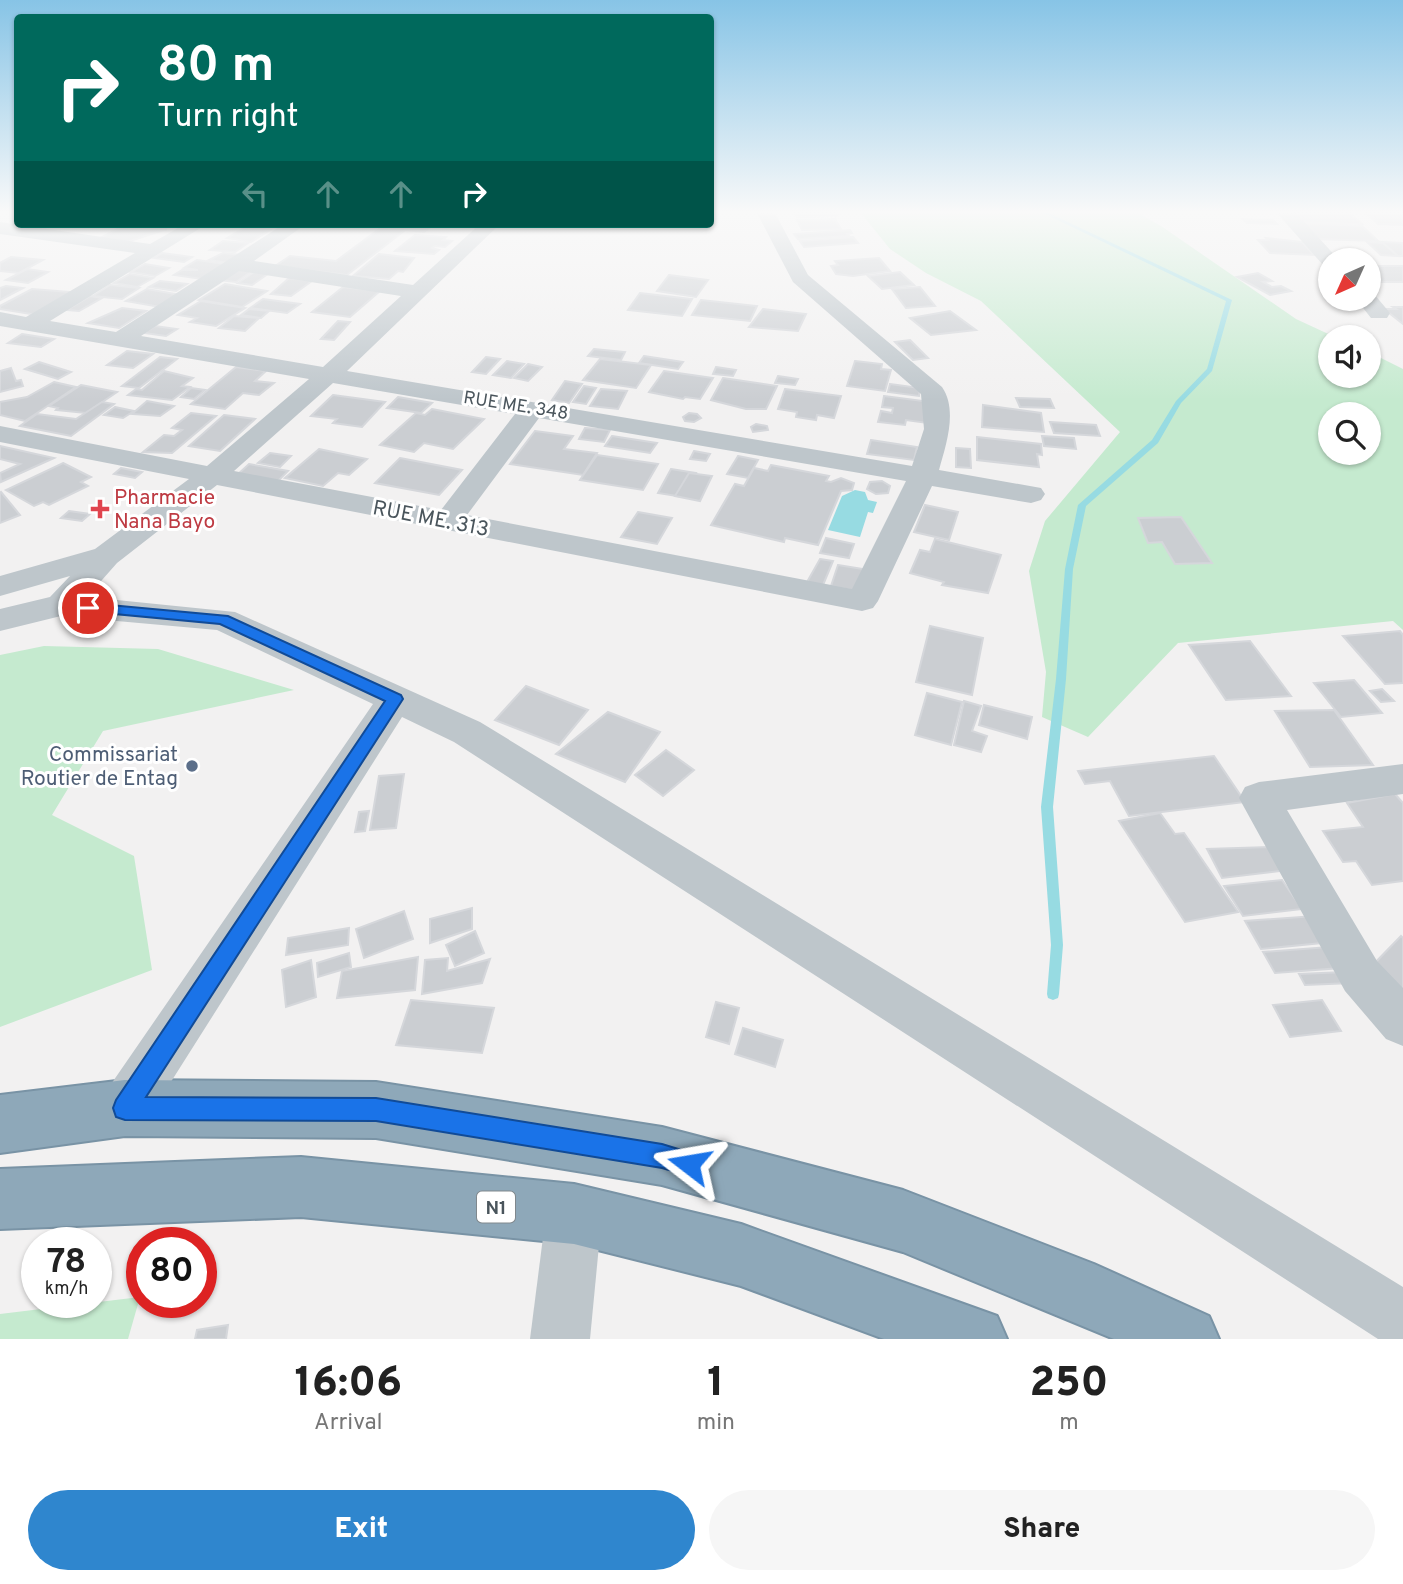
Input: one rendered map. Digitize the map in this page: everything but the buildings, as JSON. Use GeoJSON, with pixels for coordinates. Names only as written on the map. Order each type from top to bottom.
{"type":"FeatureCollection","features":[{"type":"Feature","properties":{"kind":"highway"},"geometry":{"type":"LineString","coordinates":[[0,1124],[125,1108],[376,1110],[662,1156],[903,1221],[1094,1296],[1186,1339]]}},
{"type":"Feature","properties":{"kind":"highway","name":"N1"},"geometry":{"type":"LineString","coordinates":[[0,1199],[301,1187],[574,1214],[741,1255],[974,1339]]}},
{"type":"Feature","properties":{"kind":"street"},"geometry":{"type":"LineString","coordinates":[[29,324],[110,275]]}},
{"type":"Feature","properties":{"kind":"street"},"geometry":{"type":"LineString","coordinates":[[121,340],[219,275]]}},
{"type":"Feature","properties":{"kind":"street"},"geometry":{"type":"LineString","coordinates":[[311,275],[418,292]]}},
{"type":"Feature","properties":{"kind":"street"},"geometry":{"type":"LineString","coordinates":[[61,605],[106,556],[211,476],[329,374],[433,275]]}},
{"type":"Feature","properties":{"kind":"street"},"geometry":{"type":"LineString","coordinates":[[799,275],[933,392],[937,429],[924,473]]}},
{"type":"Feature","properties":{"kind":"street","name":"RUE ME. 348"},"geometry":{"type":"LineString","coordinates":[[0,319],[924,473],[1031,494]]}},
{"type":"Feature","properties":{"kind":"street"},"geometry":{"type":"LineString","coordinates":[[448,521],[533,408]]}},
{"type":"Feature","properties":{"kind":"street","name":"RUE ME. 313"},"geometry":{"type":"LineString","coordinates":[[0,434],[862,601],[924,473]]}},
{"type":"Feature","properties":{"kind":"street"},"geometry":{"type":"LineString","coordinates":[[0,586],[106,556]]}},
{"type":"Feature","properties":{"kind":"street"},"geometry":{"type":"LineString","coordinates":[[0,620],[61,605],[223,620],[467,732],[1403,1321]]}},
{"type":"Feature","properties":{"kind":"street"},"geometry":{"type":"LineString","coordinates":[[125,1108],[395,699]]}},
{"type":"Feature","properties":{"kind":"street"},"geometry":{"type":"LineString","coordinates":[[1403,779],[1259,798],[1361,976],[1403,1023]]}},
{"type":"Feature","properties":{"kind":"street"},"geometry":{"type":"LineString","coordinates":[[560,1339],[574,1214]]}},
{"type":"Feature","properties":{"kind":"green space"},"geometry":{"type":"Polygon","coordinates":[[[931,275],[1233,275],[1296,319],[1318,329],[1318,388],[1381,388],[1381,358],[1403,369],[1403,630],[1393,621],[1178,643],[1088,737],[1042,717],[1046,672],[1029,571],[1045,521],[1120,432],[981,301],[931,275]]]}},
{"type":"Feature","properties":{"kind":"green space"},"geometry":{"type":"Polygon","coordinates":[[[44,646],[158,649],[294,690],[103,731],[52,815],[134,856],[152,970],[0,1027],[0,655],[44,646]]]}},
{"type":"Feature","properties":{"kind":"green space"},"geometry":{"type":"Polygon","coordinates":[[[126,1299],[126,1318],[134,1318],[128,1339],[0,1339],[0,1314],[21,1311],[21,1318],[112,1318],[112,1300],[126,1299]]]}},
{"type":"Feature","properties":{"kind":"water"},"geometry":{"type":"Polygon","coordinates":[[[855,490],[865,492],[868,500],[877,502],[873,513],[868,512],[860,537],[828,530],[842,496],[855,490]]]}},
{"type":"Feature","properties":{"kind":"waterway"},"geometry":{"type":"LineString","coordinates":[[1053,994],[1057,945],[1047,807],[1061,679],[1069,569],[1082,505],[1155,441],[1178,402],[1210,370],[1229,300],[1177,275]]}},
{"type":"Feature","properties":{"kind":"place","name":"Pharmacie Nana Bayo"},"geometry":{"type":"Point","coordinates":[100,509]}},
{"type":"Feature","properties":{"kind":"place","name":"Commissariat Routier de Entag"},"geometry":{"type":"Point","coordinates":[192,766]}},
{"type":"Feature","properties":{"kind":"route"},"geometry":{"type":"LineString","coordinates":[[88,608],[223,620],[395,699],[125,1108],[376,1110],[662,1156],[689,1164]]}}]}
